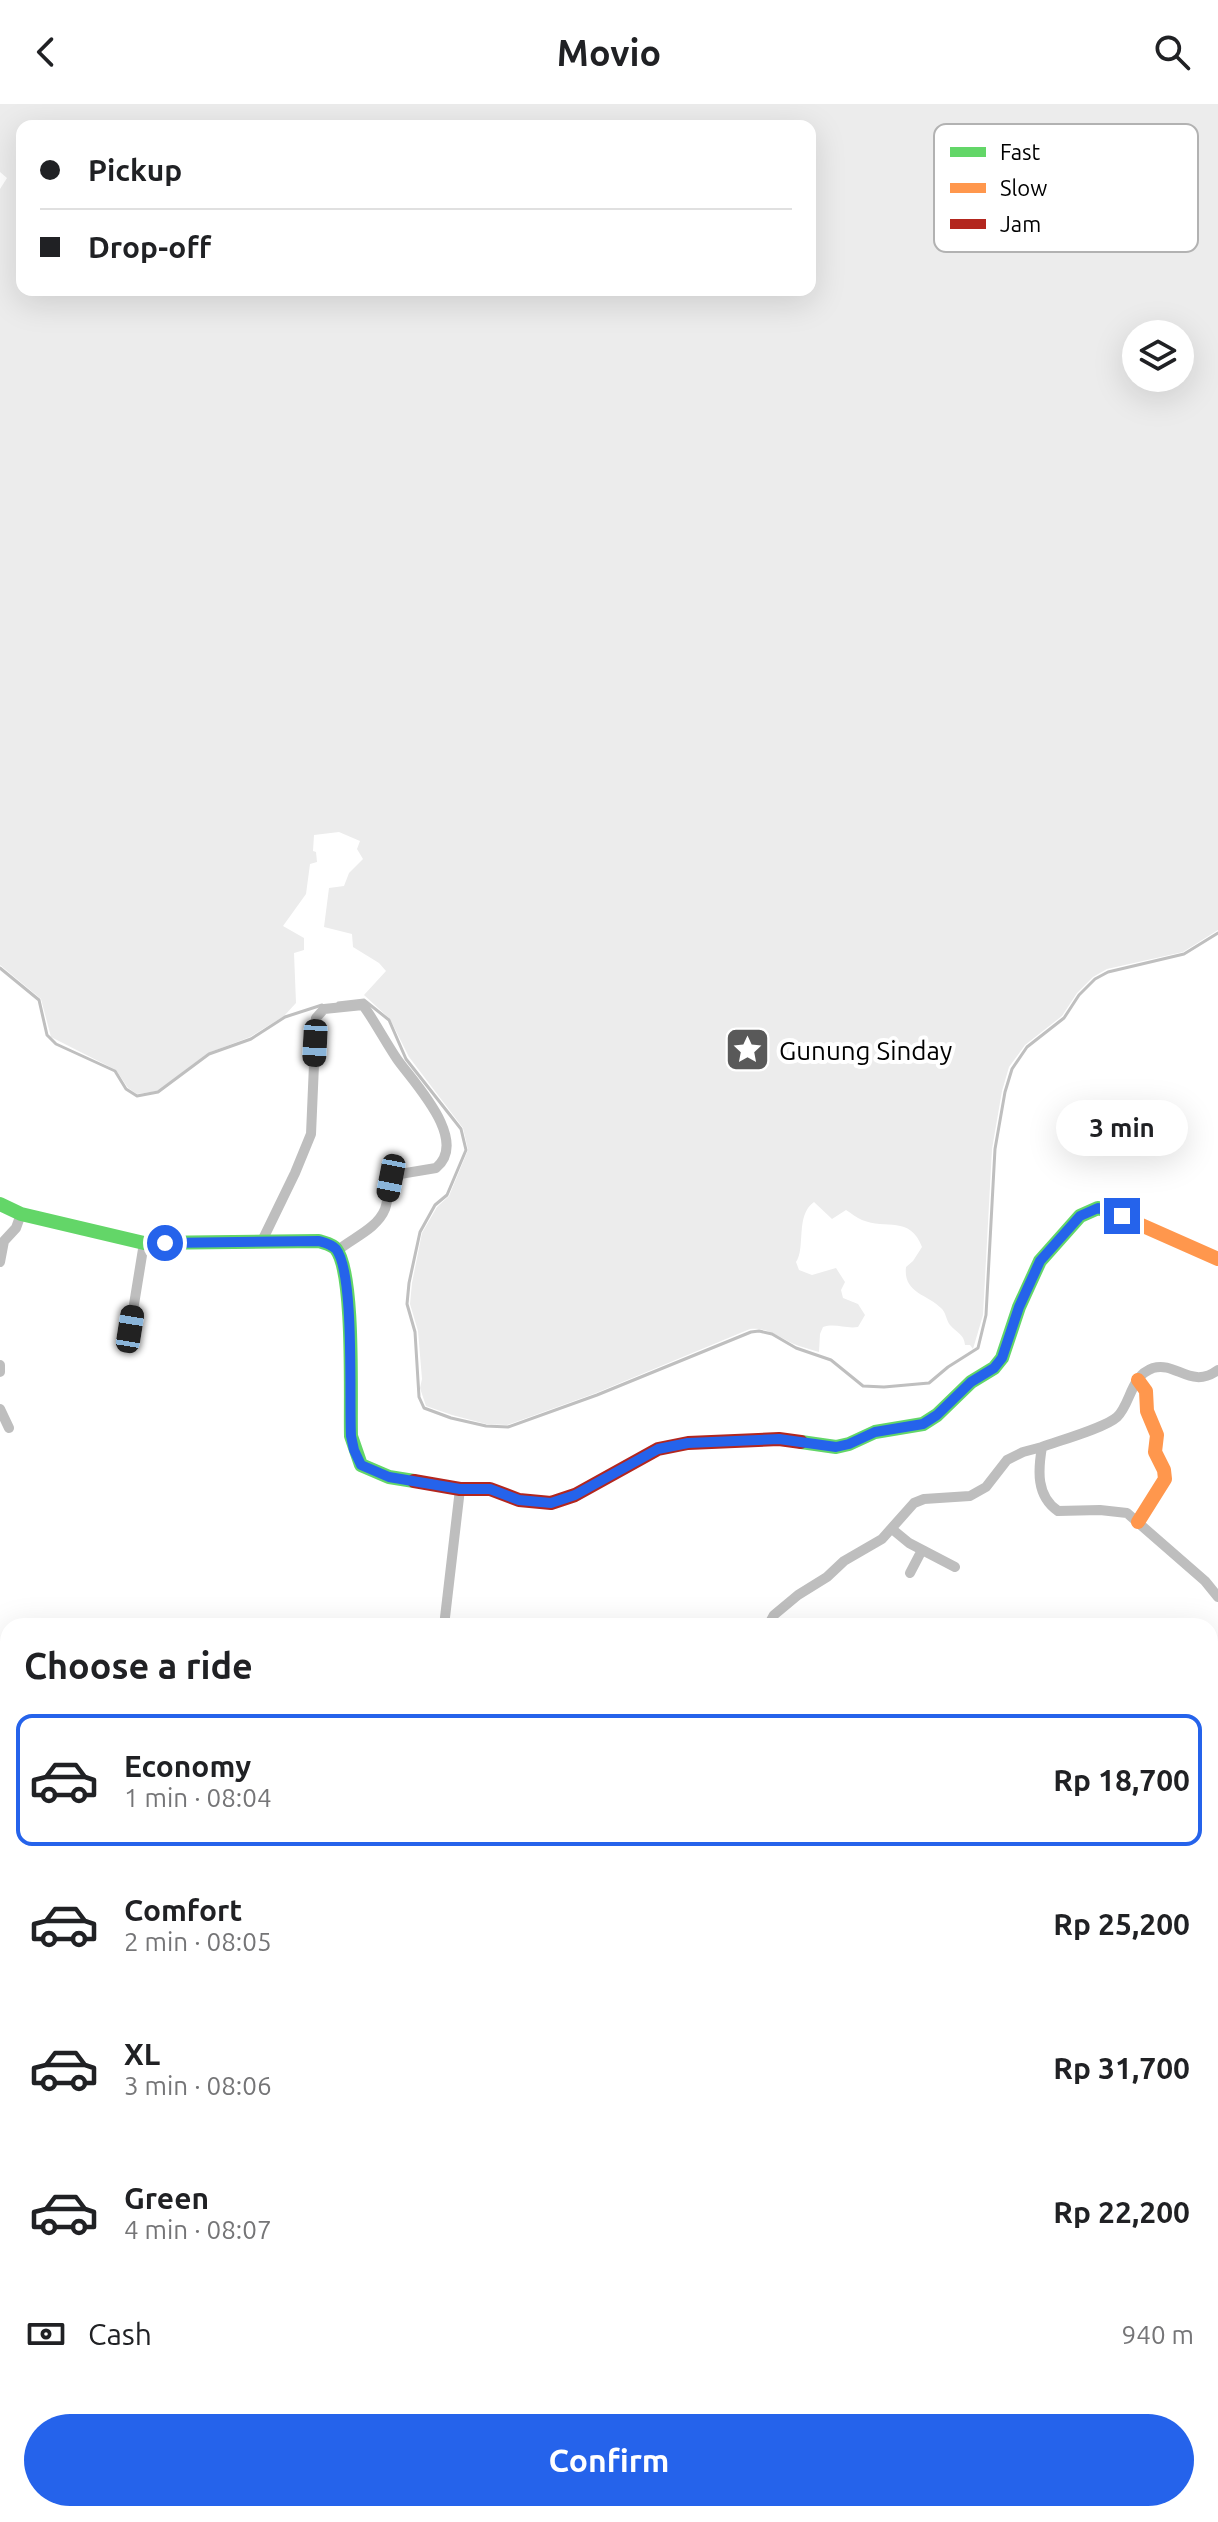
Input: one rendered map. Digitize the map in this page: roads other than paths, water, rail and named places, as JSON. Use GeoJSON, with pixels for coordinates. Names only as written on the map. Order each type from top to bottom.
{"type":"FeatureCollection","features":[{"type":"Feature","properties":{"kind":"street"},"geometry":{"type":"LineString","coordinates":[[262,1241],[311,1134],[316,1018],[324,1009],[363,1005],[443,1125],[445,1148],[441,1163],[436,1168],[394,1175],[384,1211],[369,1229],[337,1251]]}},
{"type":"Feature","properties":{"kind":"street"},"geometry":{"type":"LineString","coordinates":[[0,1204],[21,1214],[144,1243],[328,1243],[337,1251],[348,1283],[351,1423],[357,1459],[367,1469],[377,1473],[460,1489],[490,1489],[519,1500],[551,1503],[575,1495],[658,1449],[688,1443],[779,1439],[836,1447],[875,1432],[923,1424],[937,1415],[971,1382],[994,1368],[1002,1358],[1019,1307],[1040,1261],[1080,1216],[1092,1209],[1108,1210],[1218,1259]]}},
{"type":"Feature","properties":{"kind":"street"},"geometry":{"type":"LineString","coordinates":[[0,1262],[4,1241],[16,1228],[21,1214]]}},
{"type":"Feature","properties":{"kind":"street"},"geometry":{"type":"LineString","coordinates":[[123,1347],[130,1329],[144,1243]]}},
{"type":"Feature","properties":{"kind":"street"},"geometry":{"type":"LineString","coordinates":[[0,1365],[0,1372]]}},
{"type":"Feature","properties":{"kind":"street"},"geometry":{"type":"LineString","coordinates":[[772,1618],[844,1561],[882,1539],[914,1503],[924,1499],[970,1496],[986,1487],[1007,1460],[1117,1417],[1138,1380],[1151,1369],[1157,1367],[1191,1378],[1206,1377],[1218,1370]]}},
{"type":"Feature","properties":{"kind":"street"},"geometry":{"type":"LineString","coordinates":[[1138,1380],[1146,1391],[1147,1411],[1157,1435],[1155,1452],[1165,1479],[1138,1522]]}},
{"type":"Feature","properties":{"kind":"street"},"geometry":{"type":"LineString","coordinates":[[0,1409],[9,1428]]}},
{"type":"Feature","properties":{"kind":"street"},"geometry":{"type":"LineString","coordinates":[[1042,1447],[1039,1475],[1046,1500],[1052,1507],[1065,1511],[1121,1512],[1132,1516],[1205,1581],[1218,1597]]}},
{"type":"Feature","properties":{"kind":"street"},"geometry":{"type":"LineString","coordinates":[[445,1618],[460,1489]]}},
{"type":"Feature","properties":{"kind":"street"},"geometry":{"type":"LineString","coordinates":[[892,1529],[909,1543],[955,1567]]}},
{"type":"Feature","properties":{"kind":"street"},"geometry":{"type":"LineString","coordinates":[[910,1573],[922,1550]]}},
{"type":"Feature","properties":{"kind":"waterway"},"geometry":{"type":"LineString","coordinates":[[338,1003],[364,1000],[389,1020],[406,1059],[461,1129],[466,1150],[447,1195],[435,1205],[420,1232],[409,1283],[407,1304],[415,1332],[419,1397],[424,1408],[451,1418],[486,1426],[508,1427],[759,1331],[831,1360],[863,1386],[929,1383],[978,1348],[986,1315],[995,1149],[1012,1069],[1027,1047],[1064,1018],[1079,995],[1095,979],[1108,972],[1184,954],[1218,933]]}},
{"type":"Feature","properties":{"kind":"waterway"},"geometry":{"type":"LineString","coordinates":[[0,968],[39,1000],[47,1035],[56,1044],[115,1071],[126,1089],[137,1096],[158,1092],[209,1054],[251,1039],[285,1017],[322,1005]]}},
{"type":"Feature","properties":{"kind":"place","name":"Gunung Sinday"},"geometry":{"type":"Point","coordinates":[748,1050]}}]}
